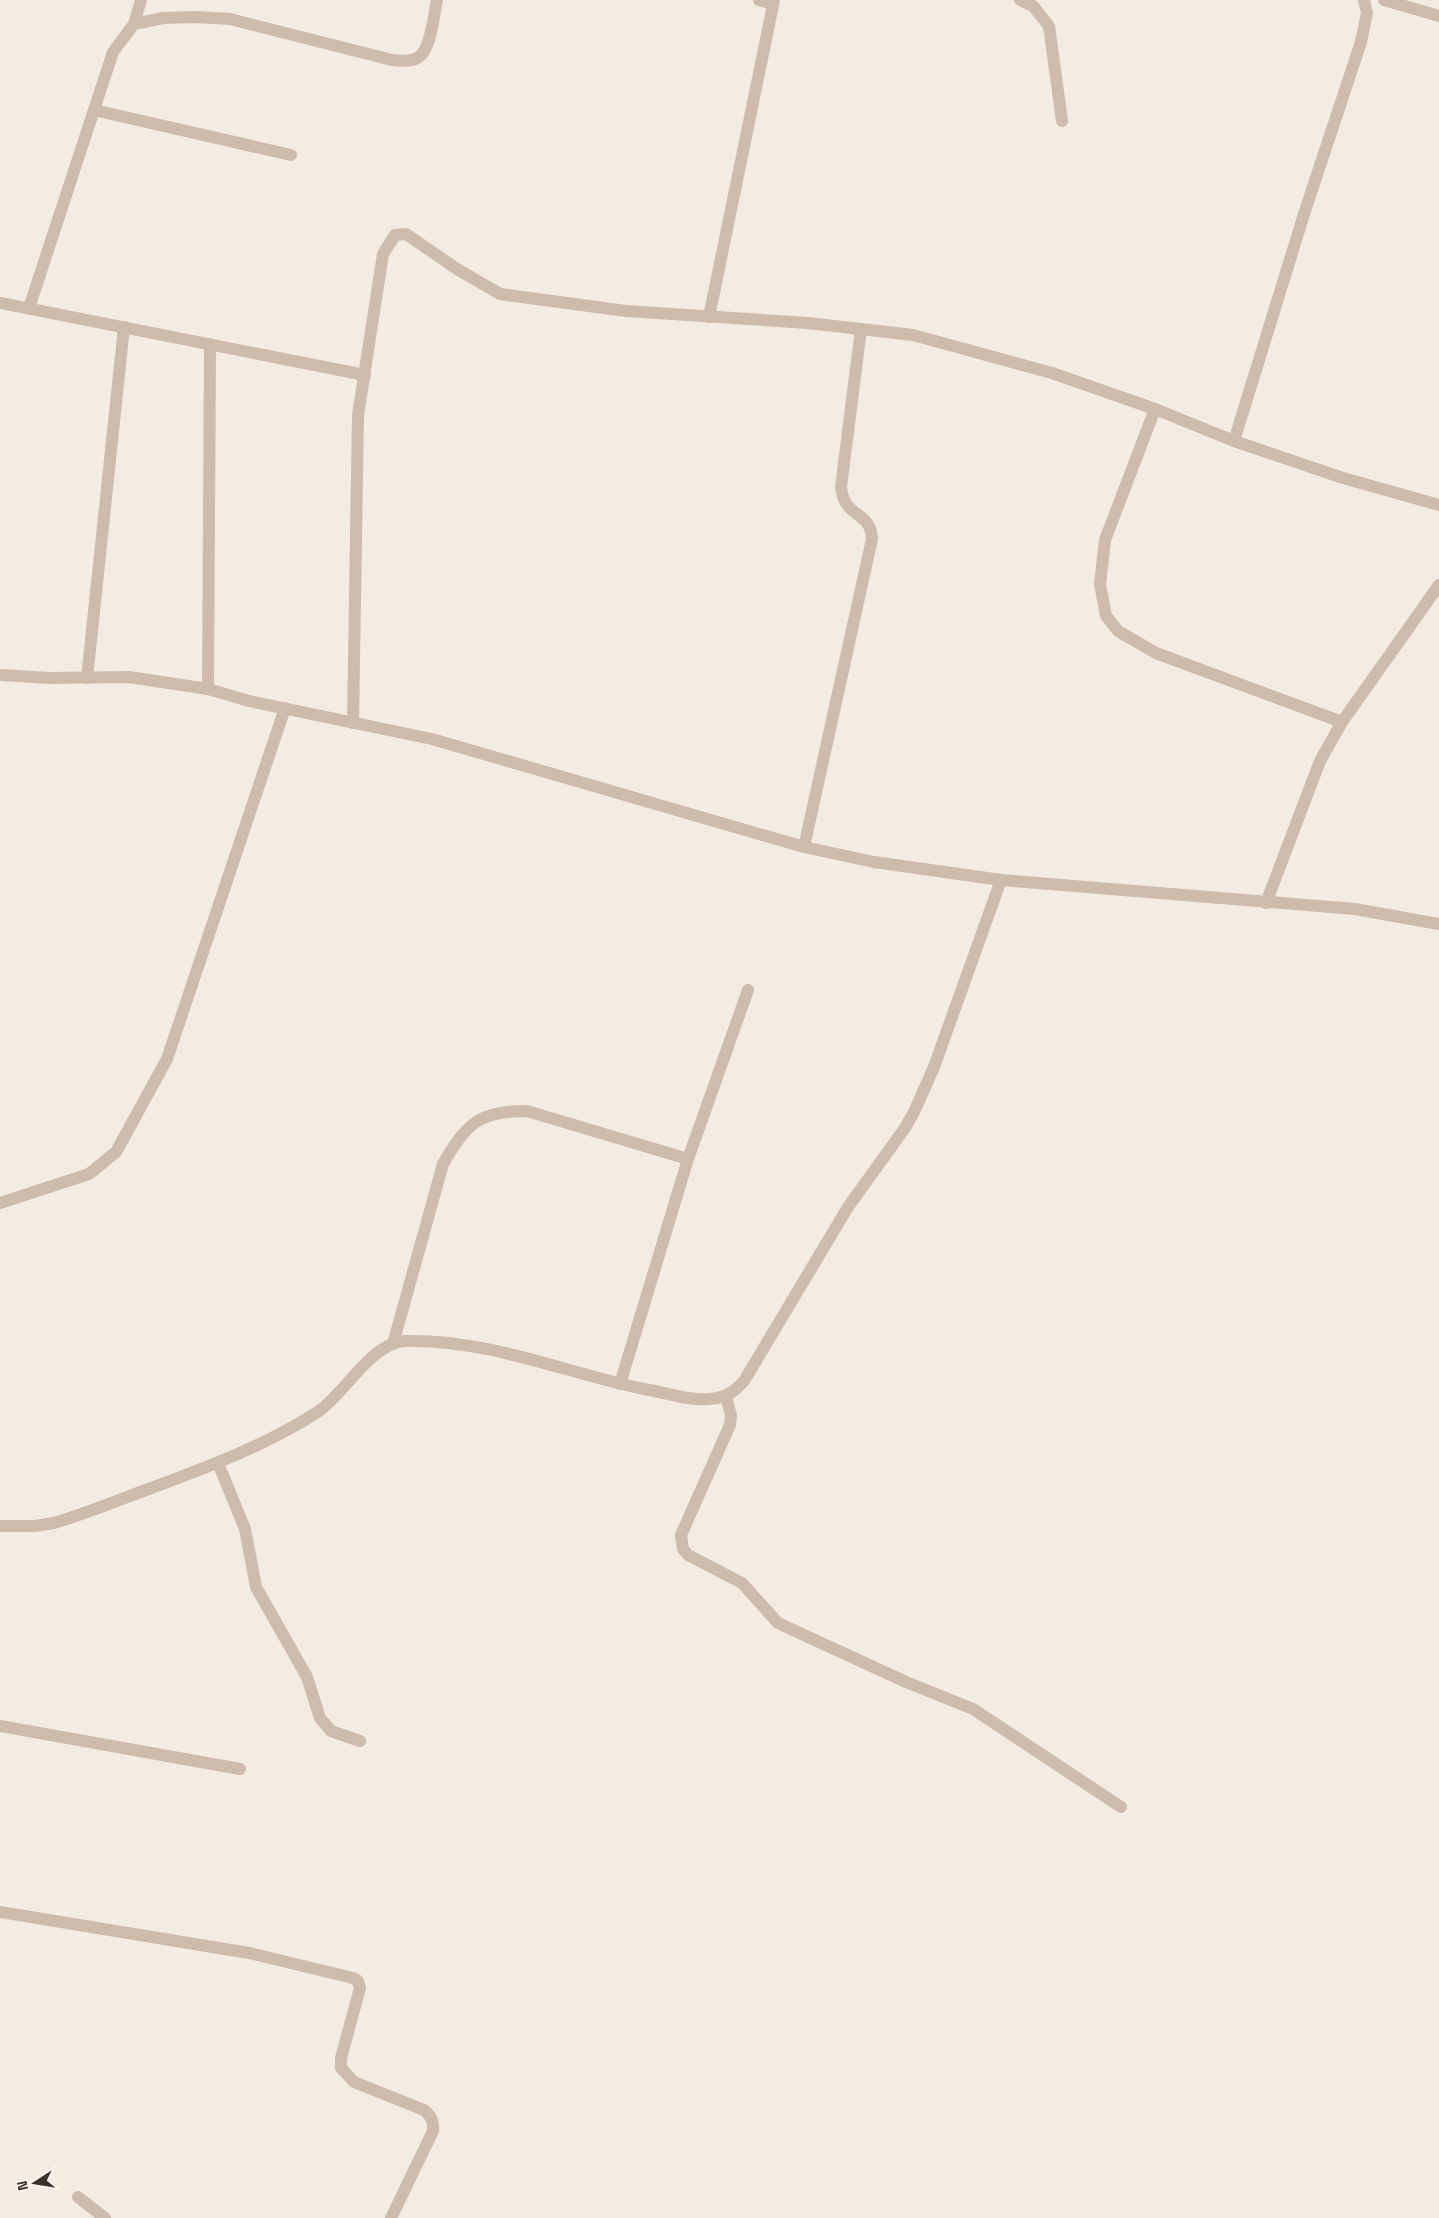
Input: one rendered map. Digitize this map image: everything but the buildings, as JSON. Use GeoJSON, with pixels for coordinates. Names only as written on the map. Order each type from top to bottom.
{"type":"FeatureCollection","features":[{"type":"Feature","properties":{"kind":"street"},"geometry":{"type":"LineString","coordinates":[[28,308],[113,52],[134,24],[140,0]]}},
{"type":"Feature","properties":{"kind":"street"},"geometry":{"type":"LineString","coordinates":[[134,24],[163,18],[198,17],[230,19],[392,60],[406,61],[418,58],[425,51],[436,0]]}},
{"type":"Feature","properties":{"kind":"street"},"geometry":{"type":"LineString","coordinates":[[709,316],[773,2],[759,0]]}},
{"type":"Feature","properties":{"kind":"street"},"geometry":{"type":"LineString","coordinates":[[1020,0],[1033,6],[1049,26],[1062,122]]}},
{"type":"Feature","properties":{"kind":"street"},"geometry":{"type":"LineString","coordinates":[[1234,441],[1304,211],[1361,42],[1367,12],[1364,0]]}},
{"type":"Feature","properties":{"kind":"street"},"geometry":{"type":"LineString","coordinates":[[1384,0],[1439,16]]}},
{"type":"Feature","properties":{"kind":"street"},"geometry":{"type":"LineString","coordinates":[[94,110],[291,155]]}},
{"type":"Feature","properties":{"kind":"street"},"geometry":{"type":"LineString","coordinates":[[353,723],[358,415],[383,254],[395,235],[406,234],[500,294],[626,311],[709,316],[913,335],[1052,373],[1154,409],[1234,441],[1343,478],[1439,505]]}},
{"type":"Feature","properties":{"kind":"street"},"geometry":{"type":"LineString","coordinates":[[0,303],[364,375]]}},
{"type":"Feature","properties":{"kind":"street"},"geometry":{"type":"LineString","coordinates":[[87,678],[124,327]]}},
{"type":"Feature","properties":{"kind":"street"},"geometry":{"type":"LineString","coordinates":[[804,847],[872,539],[872,529],[867,521],[845,504],[841,487],[861,329]]}},
{"type":"Feature","properties":{"kind":"street"},"geometry":{"type":"LineString","coordinates":[[208,689],[210,344]]}},
{"type":"Feature","properties":{"kind":"street"},"geometry":{"type":"LineString","coordinates":[[1154,409],[1105,540],[1100,584],[1106,616],[1118,631],[1156,653],[1342,722]]}},
{"type":"Feature","properties":{"kind":"street"},"geometry":{"type":"LineString","coordinates":[[1266,903],[1320,761],[1342,722],[1439,585]]}},
{"type":"Feature","properties":{"kind":"street"},"geometry":{"type":"LineString","coordinates":[[0,676],[129,677],[208,689],[284,708],[432,739],[804,847],[874,862],[1001,880],[1355,909],[1439,924]]}},
{"type":"Feature","properties":{"kind":"street"},"geometry":{"type":"LineString","coordinates":[[0,1204],[89,1174],[116,1152],[167,1059],[284,708]]}},
{"type":"Feature","properties":{"kind":"street"},"geometry":{"type":"LineString","coordinates":[[0,1526],[35,1526],[54,1523],[218,1463],[319,1410],[337,1396],[376,1353],[402,1341],[486,1348],[552,1364],[620,1384],[697,1399],[726,1397],[744,1381],[848,1207],[905,1128],[914,1112],[934,1067],[1001,880]]}},
{"type":"Feature","properties":{"kind":"street"},"geometry":{"type":"LineString","coordinates":[[620,1384],[688,1159],[748,990]]}},
{"type":"Feature","properties":{"kind":"street"},"geometry":{"type":"LineString","coordinates":[[393,1344],[443,1164],[459,1137],[479,1120],[501,1111],[528,1111],[688,1159]]}},
{"type":"Feature","properties":{"kind":"street"},"geometry":{"type":"LineString","coordinates":[[726,1397],[731,1415],[730,1425],[681,1535],[683,1549],[688,1555],[742,1583],[752,1591],[769,1616],[778,1623],[906,1682],[973,1709],[1121,1806]]}},
{"type":"Feature","properties":{"kind":"street"},"geometry":{"type":"LineString","coordinates":[[218,1463],[246,1529],[256,1587],[307,1678],[320,1718],[331,1731],[360,1741]]}},
{"type":"Feature","properties":{"kind":"street"},"geometry":{"type":"LineString","coordinates":[[0,1726],[240,1769]]}},
{"type":"Feature","properties":{"kind":"street"},"geometry":{"type":"LineString","coordinates":[[0,1912],[249,1953],[353,1978],[358,1981],[360,1988],[341,2058],[341,2068],[354,2082],[424,2110],[429,2114],[433,2124],[432,2131],[391,2218]]}},
{"type":"Feature","properties":{"kind":"street"},"geometry":{"type":"LineString","coordinates":[[78,2197],[105,2218]]}}]}
